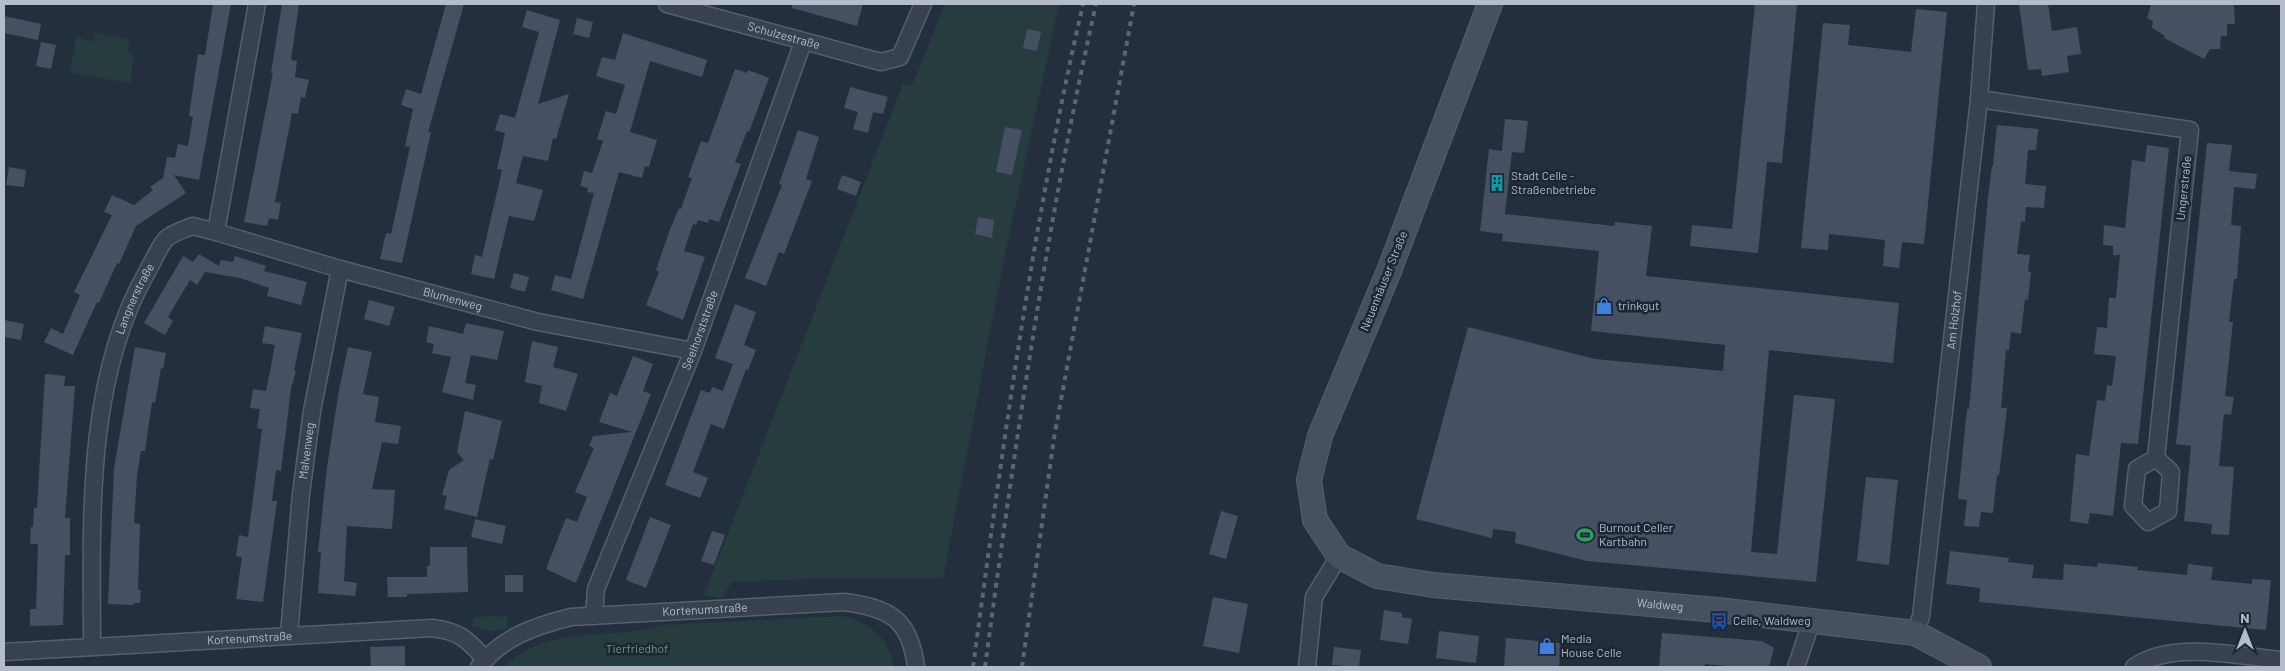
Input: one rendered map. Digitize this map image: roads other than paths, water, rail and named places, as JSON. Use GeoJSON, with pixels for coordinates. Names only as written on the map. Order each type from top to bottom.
{"type":"FeatureCollection","features":[{"type":"Feature","properties":{"kind":"street"},"geometry":{"type":"LineString","coordinates":[[216,232],[257,4]]}},
{"type":"Feature","properties":{"kind":"street","name":"Schulzestraße"},"geometry":{"type":"LineString","coordinates":[[667,4],[881,62],[900,56],[923,4]]}},
{"type":"Feature","properties":{"kind":"street","name":"Neuenhäuser Straße"},"geometry":{"type":"LineString","coordinates":[[1332,566],[1315,520],[1309,480],[1320,436],[1389,271],[1490,4]]}},
{"type":"Feature","properties":{"kind":"street","name":"Am Holzhof"},"geometry":{"type":"LineString","coordinates":[[1915,633],[1921,616],[1979,100],[1986,4]]}},
{"type":"Feature","properties":{"kind":"street","name":"Seelhorststraße"},"geometry":{"type":"LineString","coordinates":[[594,616],[596,589],[693,351],[803,42]]}},
{"type":"Feature","properties":{"kind":"street","name":"Ungerstraße"},"geometry":{"type":"LineString","coordinates":[[1979,100],[2190,130],[2156,458]]}},
{"type":"Feature","properties":{"kind":"street","name":"Langnerstraße"},"geometry":{"type":"LineString","coordinates":[[92,647],[92,539],[100,414],[121,330],[137,290],[166,239],[193,226],[216,232]]}},
{"type":"Feature","properties":{"kind":"street","name":"Blumenweg"},"geometry":{"type":"LineString","coordinates":[[216,232],[340,269],[538,322],[693,351]]}},
{"type":"Feature","properties":{"kind":"street","name":"Malvenweg"},"geometry":{"type":"LineString","coordinates":[[288,634],[301,494],[312,410],[340,269]]}},
{"type":"Feature","properties":{"kind":"street"},"geometry":{"type":"LineString","coordinates":[[1307,667],[1314,597],[1332,566]]}},
{"type":"Feature","properties":{"kind":"street","name":"Waldweg"},"geometry":{"type":"LineString","coordinates":[[1332,566],[1433,585],[1812,620],[1915,633],[1979,667]]}},
{"type":"Feature","properties":{"kind":"street","name":"Kortenumstraße"},"geometry":{"type":"LineString","coordinates":[[4,652],[288,634],[424,628],[451,630],[470,643],[482,663],[515,636],[536,626],[571,617],[844,602],[873,606],[891,614],[909,636],[914,650],[916,667]]}},
{"type":"Feature","properties":{"kind":"street"},"geometry":{"type":"LineString","coordinates":[[1796,667],[1812,620]]}},
{"type":"Feature","properties":{"kind":"street"},"geometry":{"type":"LineString","coordinates":[[2134,667],[2141,662],[2166,653],[2190,652],[2281,660]]}},
{"type":"Feature","properties":{"kind":"railway"},"geometry":{"type":"LineString","coordinates":[[973,667],[1020,334],[1049,168],[1083,4]]}},
{"type":"Feature","properties":{"kind":"railway"},"geometry":{"type":"LineString","coordinates":[[985,667],[1033,334],[1062,168],[1096,4]]}},
{"type":"Feature","properties":{"kind":"railway"},"geometry":{"type":"LineString","coordinates":[[1022,667],[1054,438],[1134,4]]}},
{"type":"Feature","properties":{"kind":"place","name":"Stadt Celle - Straßenbetriebe"},"geometry":{"type":"Point","coordinates":[1497,183]}},
{"type":"Feature","properties":{"kind":"place","name":"trinkgut"},"geometry":{"type":"Point","coordinates":[1604,306]}},
{"type":"Feature","properties":{"kind":"place","name":"Burnout Celler Kartbahn"},"geometry":{"type":"Point","coordinates":[1585,535]}},
{"type":"Feature","properties":{"kind":"place","name":"Celle, Waldweg"},"geometry":{"type":"Point","coordinates":[1719,621]}},
{"type":"Feature","properties":{"kind":"place","name":"Media House Celle"},"geometry":{"type":"Point","coordinates":[1547,646]}},
{"type":"Feature","properties":{"kind":"park label","name":"Tierfriedhof"},"geometry":{"type":"Point","coordinates":[637,649]}}]}
